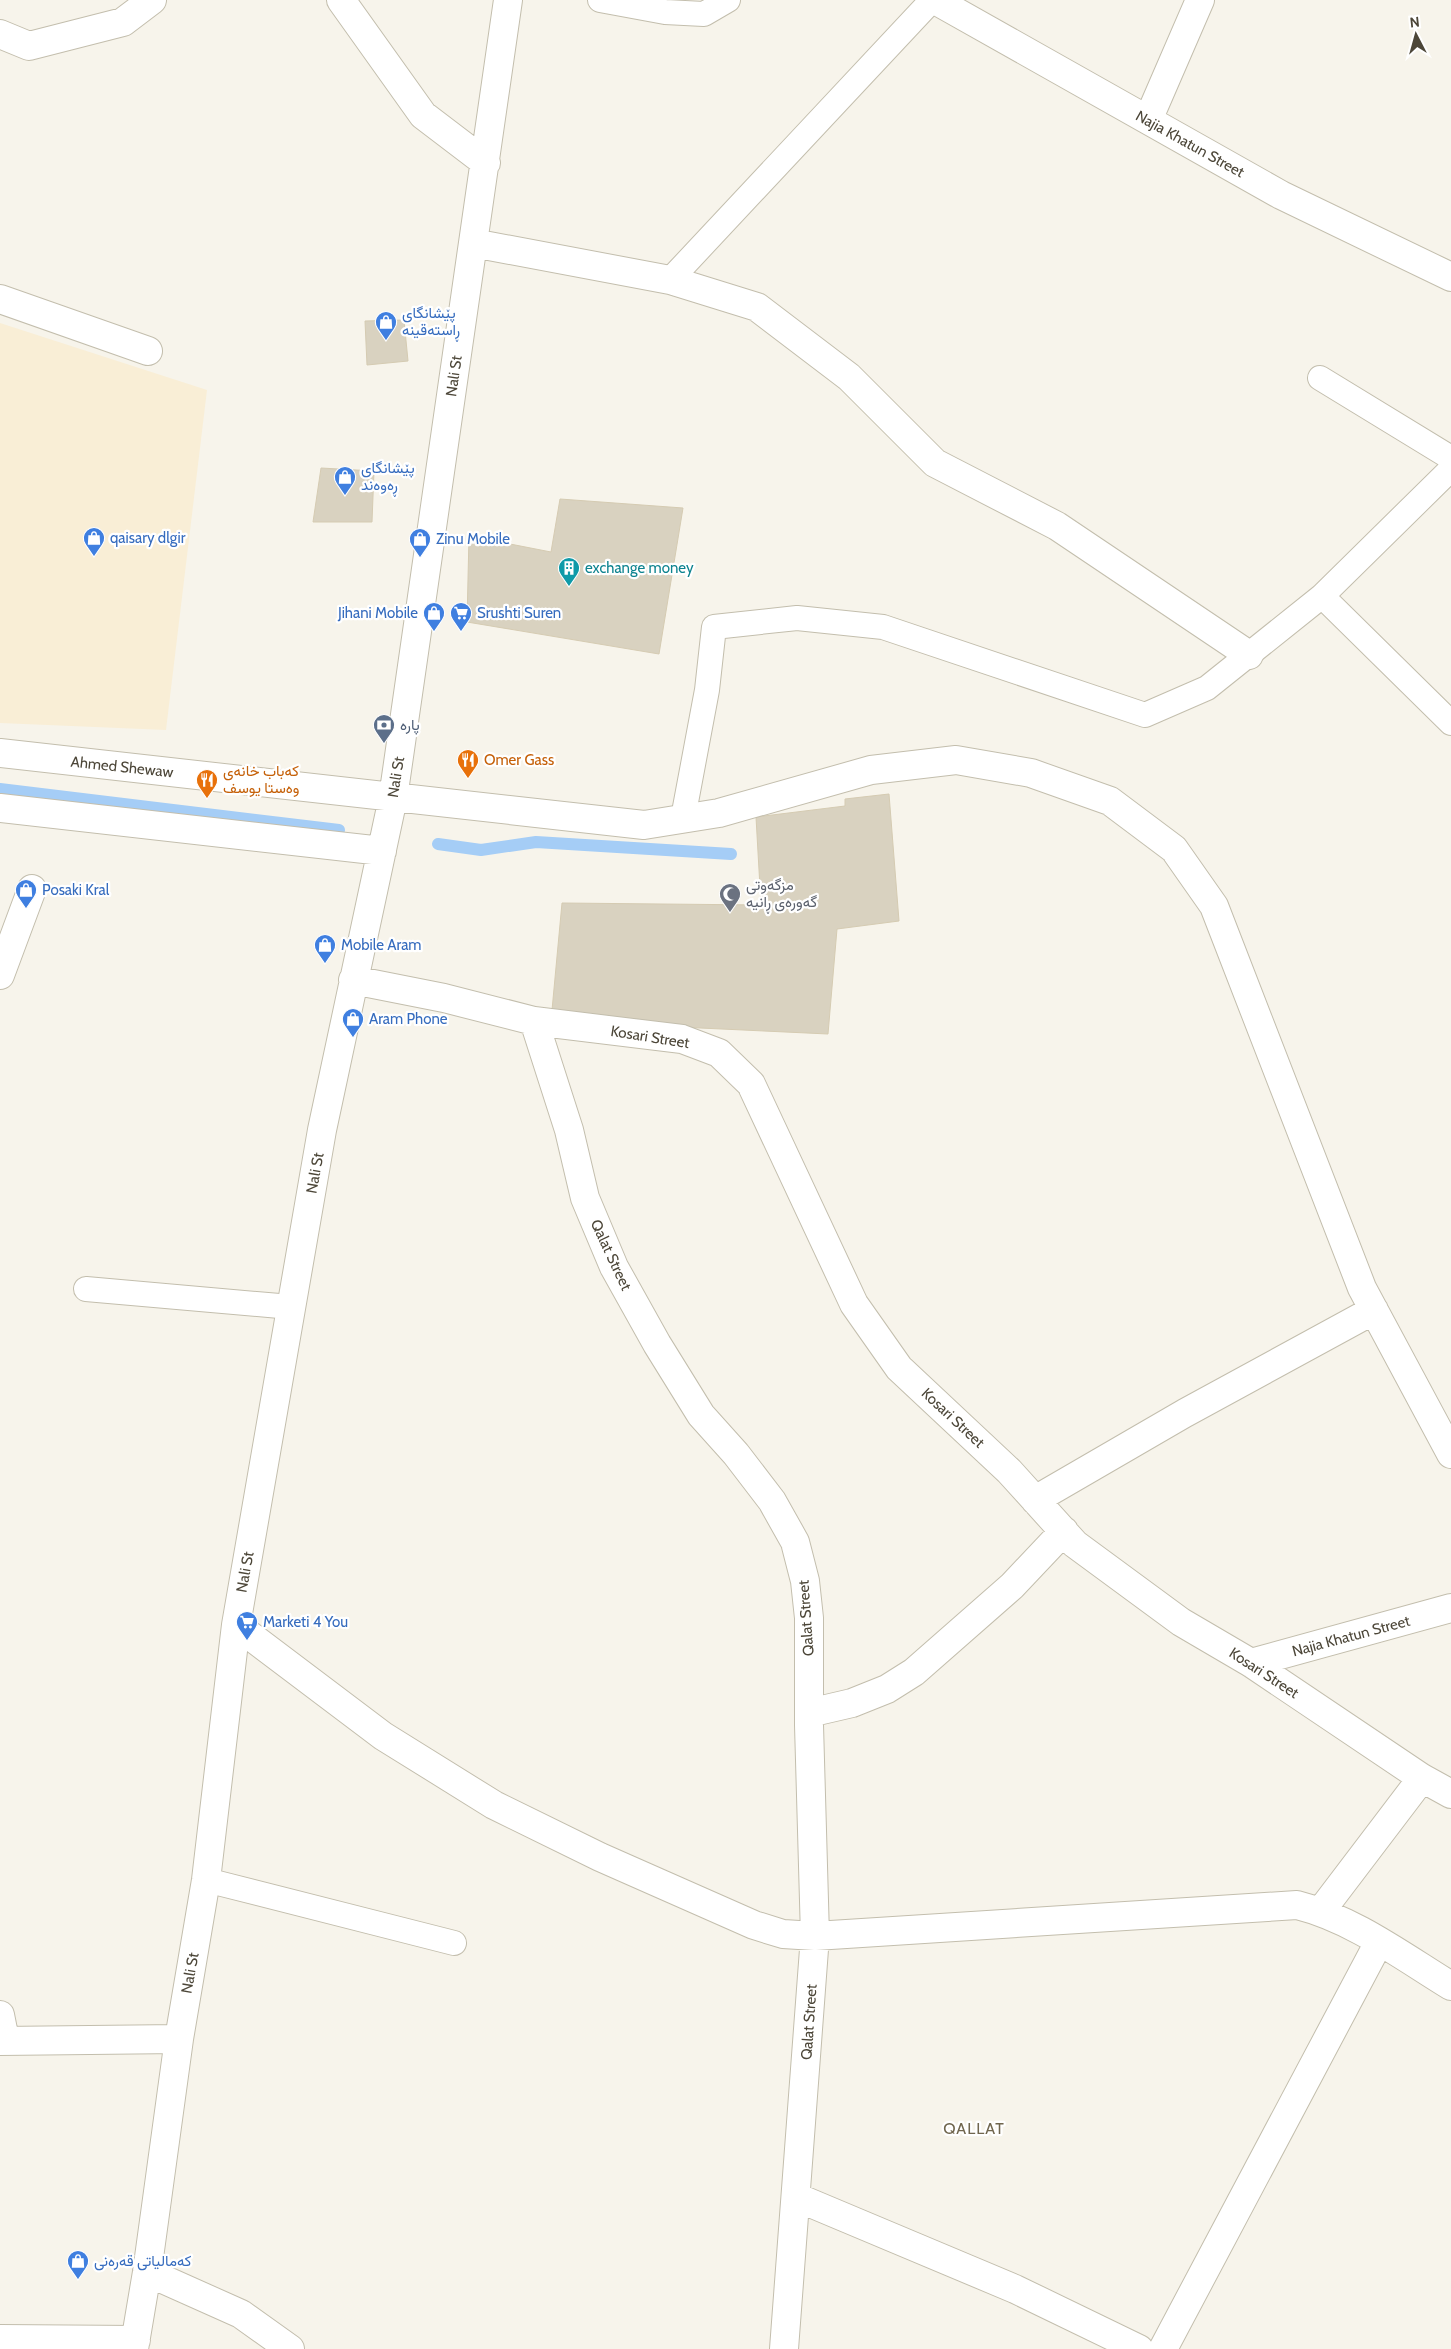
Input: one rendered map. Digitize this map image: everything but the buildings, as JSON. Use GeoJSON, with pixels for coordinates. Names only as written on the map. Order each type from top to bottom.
{"type":"FeatureCollection","features":[{"type":"Feature","properties":{"kind":"street"},"geometry":{"type":"LineString","coordinates":[[0,34],[29,46],[123,22],[152,0]]}},
{"type":"Feature","properties":{"kind":"street"},"geometry":{"type":"LineString","coordinates":[[341,0],[423,115],[486,163]]}},
{"type":"Feature","properties":{"kind":"street","name":"Nali St"},"geometry":{"type":"LineString","coordinates":[[135,2344],[147,2272],[179,2039],[206,1880],[236,1625],[322,1130],[393,798],[508,0]]}},
{"type":"Feature","properties":{"kind":"street","name":"Najia Khatun Street"},"geometry":{"type":"LineString","coordinates":[[933,0],[1281,195],[1451,277]]}},
{"type":"Feature","properties":{"kind":"street"},"geometry":{"type":"LineString","coordinates":[[1148,120],[1200,0]]}},
{"type":"Feature","properties":{"kind":"street"},"geometry":{"type":"LineString","coordinates":[[473,243],[670,280],[757,307],[850,377],[935,462],[1057,526],[1249,654]]}},
{"type":"Feature","properties":{"kind":"street"},"geometry":{"type":"LineString","coordinates":[[0,299],[148,351]]}},
{"type":"Feature","properties":{"kind":"street","name":"Ahmed Shewaw"},"geometry":{"type":"LineString","coordinates":[[0,753],[644,825],[718,812],[871,770],[956,760],[1031,773],[1110,801],[1174,849],[1214,906],[1362,1288],[1451,1454]]}},
{"type":"Feature","properties":{"kind":"street"},"geometry":{"type":"LineString","coordinates":[[0,808],[382,851]]}},
{"type":"Feature","properties":{"kind":"street"},"geometry":{"type":"LineString","coordinates":[[0,975],[32,890]]}},
{"type":"Feature","properties":{"kind":"street"},"geometry":{"type":"LineString","coordinates":[[353,980],[471,1004],[534,1021]]}},
{"type":"Feature","properties":{"kind":"street","name":"Kosari Street"},"geometry":{"type":"LineString","coordinates":[[534,1021],[682,1039],[719,1052],[752,1084],[854,1304],[900,1368],[1009,1471],[1076,1544],[1181,1622],[1251,1664],[1422,1778],[1451,1794]]}},
{"type":"Feature","properties":{"kind":"street","name":"Qalat Street"},"geometry":{"type":"LineString","coordinates":[[534,1021],[569,1130],[585,1198],[614,1268],[657,1344],[701,1415],[736,1454],[772,1501],[795,1542],[805,1581],[809,1618],[809,1713],[815,1936],[784,2349]]}},
{"type":"Feature","properties":{"kind":"street"},"geometry":{"type":"LineString","coordinates":[[1036,1500],[1185,1413],[1374,1310]]}},
{"type":"Feature","properties":{"kind":"street"},"geometry":{"type":"LineString","coordinates":[[809,1713],[861,1699],[887,1689],[914,1672],[1012,1586],[1064,1531]]}},
{"type":"Feature","properties":{"kind":"street","name":"Najia Khatun Street"},"geometry":{"type":"LineString","coordinates":[[1251,1664],[1451,1608]]}},
{"type":"Feature","properties":{"kind":"street"},"geometry":{"type":"LineString","coordinates":[[236,1625],[383,1736],[494,1805],[600,1857],[754,1925],[783,1934],[815,1936],[1297,1906],[1321,1911],[1353,1926],[1451,1986]]}},
{"type":"Feature","properties":{"kind":"street"},"geometry":{"type":"LineString","coordinates":[[1321,1911],[1422,1778]]}},
{"type":"Feature","properties":{"kind":"street"},"geometry":{"type":"LineString","coordinates":[[1163,2349],[1379,1942]]}},
{"type":"Feature","properties":{"kind":"street"},"geometry":{"type":"LineString","coordinates":[[2,2032],[179,2039]]}},
{"type":"Feature","properties":{"kind":"street"},"geometry":{"type":"LineString","coordinates":[[796,2197],[1014,2289],[1139,2349]]}},
{"type":"Feature","properties":{"kind":"street"},"geometry":{"type":"LineString","coordinates":[[147,2272],[241,2314],[290,2349]]}},
{"type":"Feature","properties":{"kind":"street"},"geometry":{"type":"LineString","coordinates":[[0,2339],[135,2344]]}},
{"type":"Feature","properties":{"kind":"lane"},"geometry":{"type":"LineString","coordinates":[[600,0],[665,12],[704,14],[728,0]]}},
{"type":"Feature","properties":{"kind":"lane"},"geometry":{"type":"LineString","coordinates":[[670,280],[933,0]]}},
{"type":"Feature","properties":{"kind":"lane"},"geometry":{"type":"LineString","coordinates":[[1320,378],[1451,458]]}},
{"type":"Feature","properties":{"kind":"lane"},"geometry":{"type":"LineString","coordinates":[[683,818],[707,690],[714,627],[797,618],[884,627],[1144,715],[1207,688],[1322,596],[1451,469]]}},
{"type":"Feature","properties":{"kind":"lane"},"geometry":{"type":"LineString","coordinates":[[1322,596],[1451,722]]}},
{"type":"Feature","properties":{"kind":"lane"},"geometry":{"type":"LineString","coordinates":[[86,1289],[291,1308]]}},
{"type":"Feature","properties":{"kind":"lane"},"geometry":{"type":"LineString","coordinates":[[206,1880],[454,1943]]}},
{"type":"Feature","properties":{"kind":"shaded area","name":"qaisary dlgir"},"geometry":{"type":"Polygon","coordinates":[[[0,323],[207,390],[166,730],[0,723],[0,323]]]}},
{"type":"Feature","properties":{"kind":"waterway"},"geometry":{"type":"LineString","coordinates":[[0,789],[339,830]]}},
{"type":"Feature","properties":{"kind":"waterway"},"geometry":{"type":"LineString","coordinates":[[438,844],[481,850],[536,842],[731,854]]}},
{"type":"Feature","properties":{"kind":"place","name":"پێشانگای ڕاسته‌قینه‌"},"geometry":{"type":"Point","coordinates":[386,341]}},
{"type":"Feature","properties":{"kind":"place","name":"پێشانگای ڕه‌وه‌ند"},"geometry":{"type":"Point","coordinates":[345,496]}},
{"type":"Feature","properties":{"kind":"place","name":"qaisary dlgir"},"geometry":{"type":"Point","coordinates":[94,557]}},
{"type":"Feature","properties":{"kind":"place","name":"Zinu Mobile"},"geometry":{"type":"Point","coordinates":[420,558]}},
{"type":"Feature","properties":{"kind":"place","name":"exchange money"},"geometry":{"type":"Point","coordinates":[569,587]}},
{"type":"Feature","properties":{"kind":"place","name":"Jihani Mobile"},"geometry":{"type":"Point","coordinates":[434,632]}},
{"type":"Feature","properties":{"kind":"place","name":"Srushti Suren"},"geometry":{"type":"Point","coordinates":[461,632]}},
{"type":"Feature","properties":{"kind":"place","name":"پاره"},"geometry":{"type":"Point","coordinates":[384,744]}},
{"type":"Feature","properties":{"kind":"place","name":"Omer Gass"},"geometry":{"type":"Point","coordinates":[468,779]}},
{"type":"Feature","properties":{"kind":"place","name":"کەباب خانەی وەستا یوسف"},"geometry":{"type":"Point","coordinates":[207,799]}},
{"type":"Feature","properties":{"kind":"place","name":"Posaki Kral"},"geometry":{"type":"Point","coordinates":[26,909]}},
{"type":"Feature","properties":{"kind":"place","name":"مزگەوتی گەورەی ڕانیە"},"geometry":{"type":"Point","coordinates":[730,913]}},
{"type":"Feature","properties":{"kind":"place","name":"Mobile Aram"},"geometry":{"type":"Point","coordinates":[325,964]}},
{"type":"Feature","properties":{"kind":"place","name":"Aram Phone"},"geometry":{"type":"Point","coordinates":[353,1038]}},
{"type":"Feature","properties":{"kind":"place","name":"Marketi 4 You"},"geometry":{"type":"Point","coordinates":[247,1641]}},
{"type":"Feature","properties":{"kind":"place","name":"کەمالیاتی قەرەنی"},"geometry":{"type":"Point","coordinates":[78,2280]}},
{"type":"Feature","properties":{"kind":"district","name":"QALLAT"},"geometry":{"type":"Point","coordinates":[974,2128]}}]}
